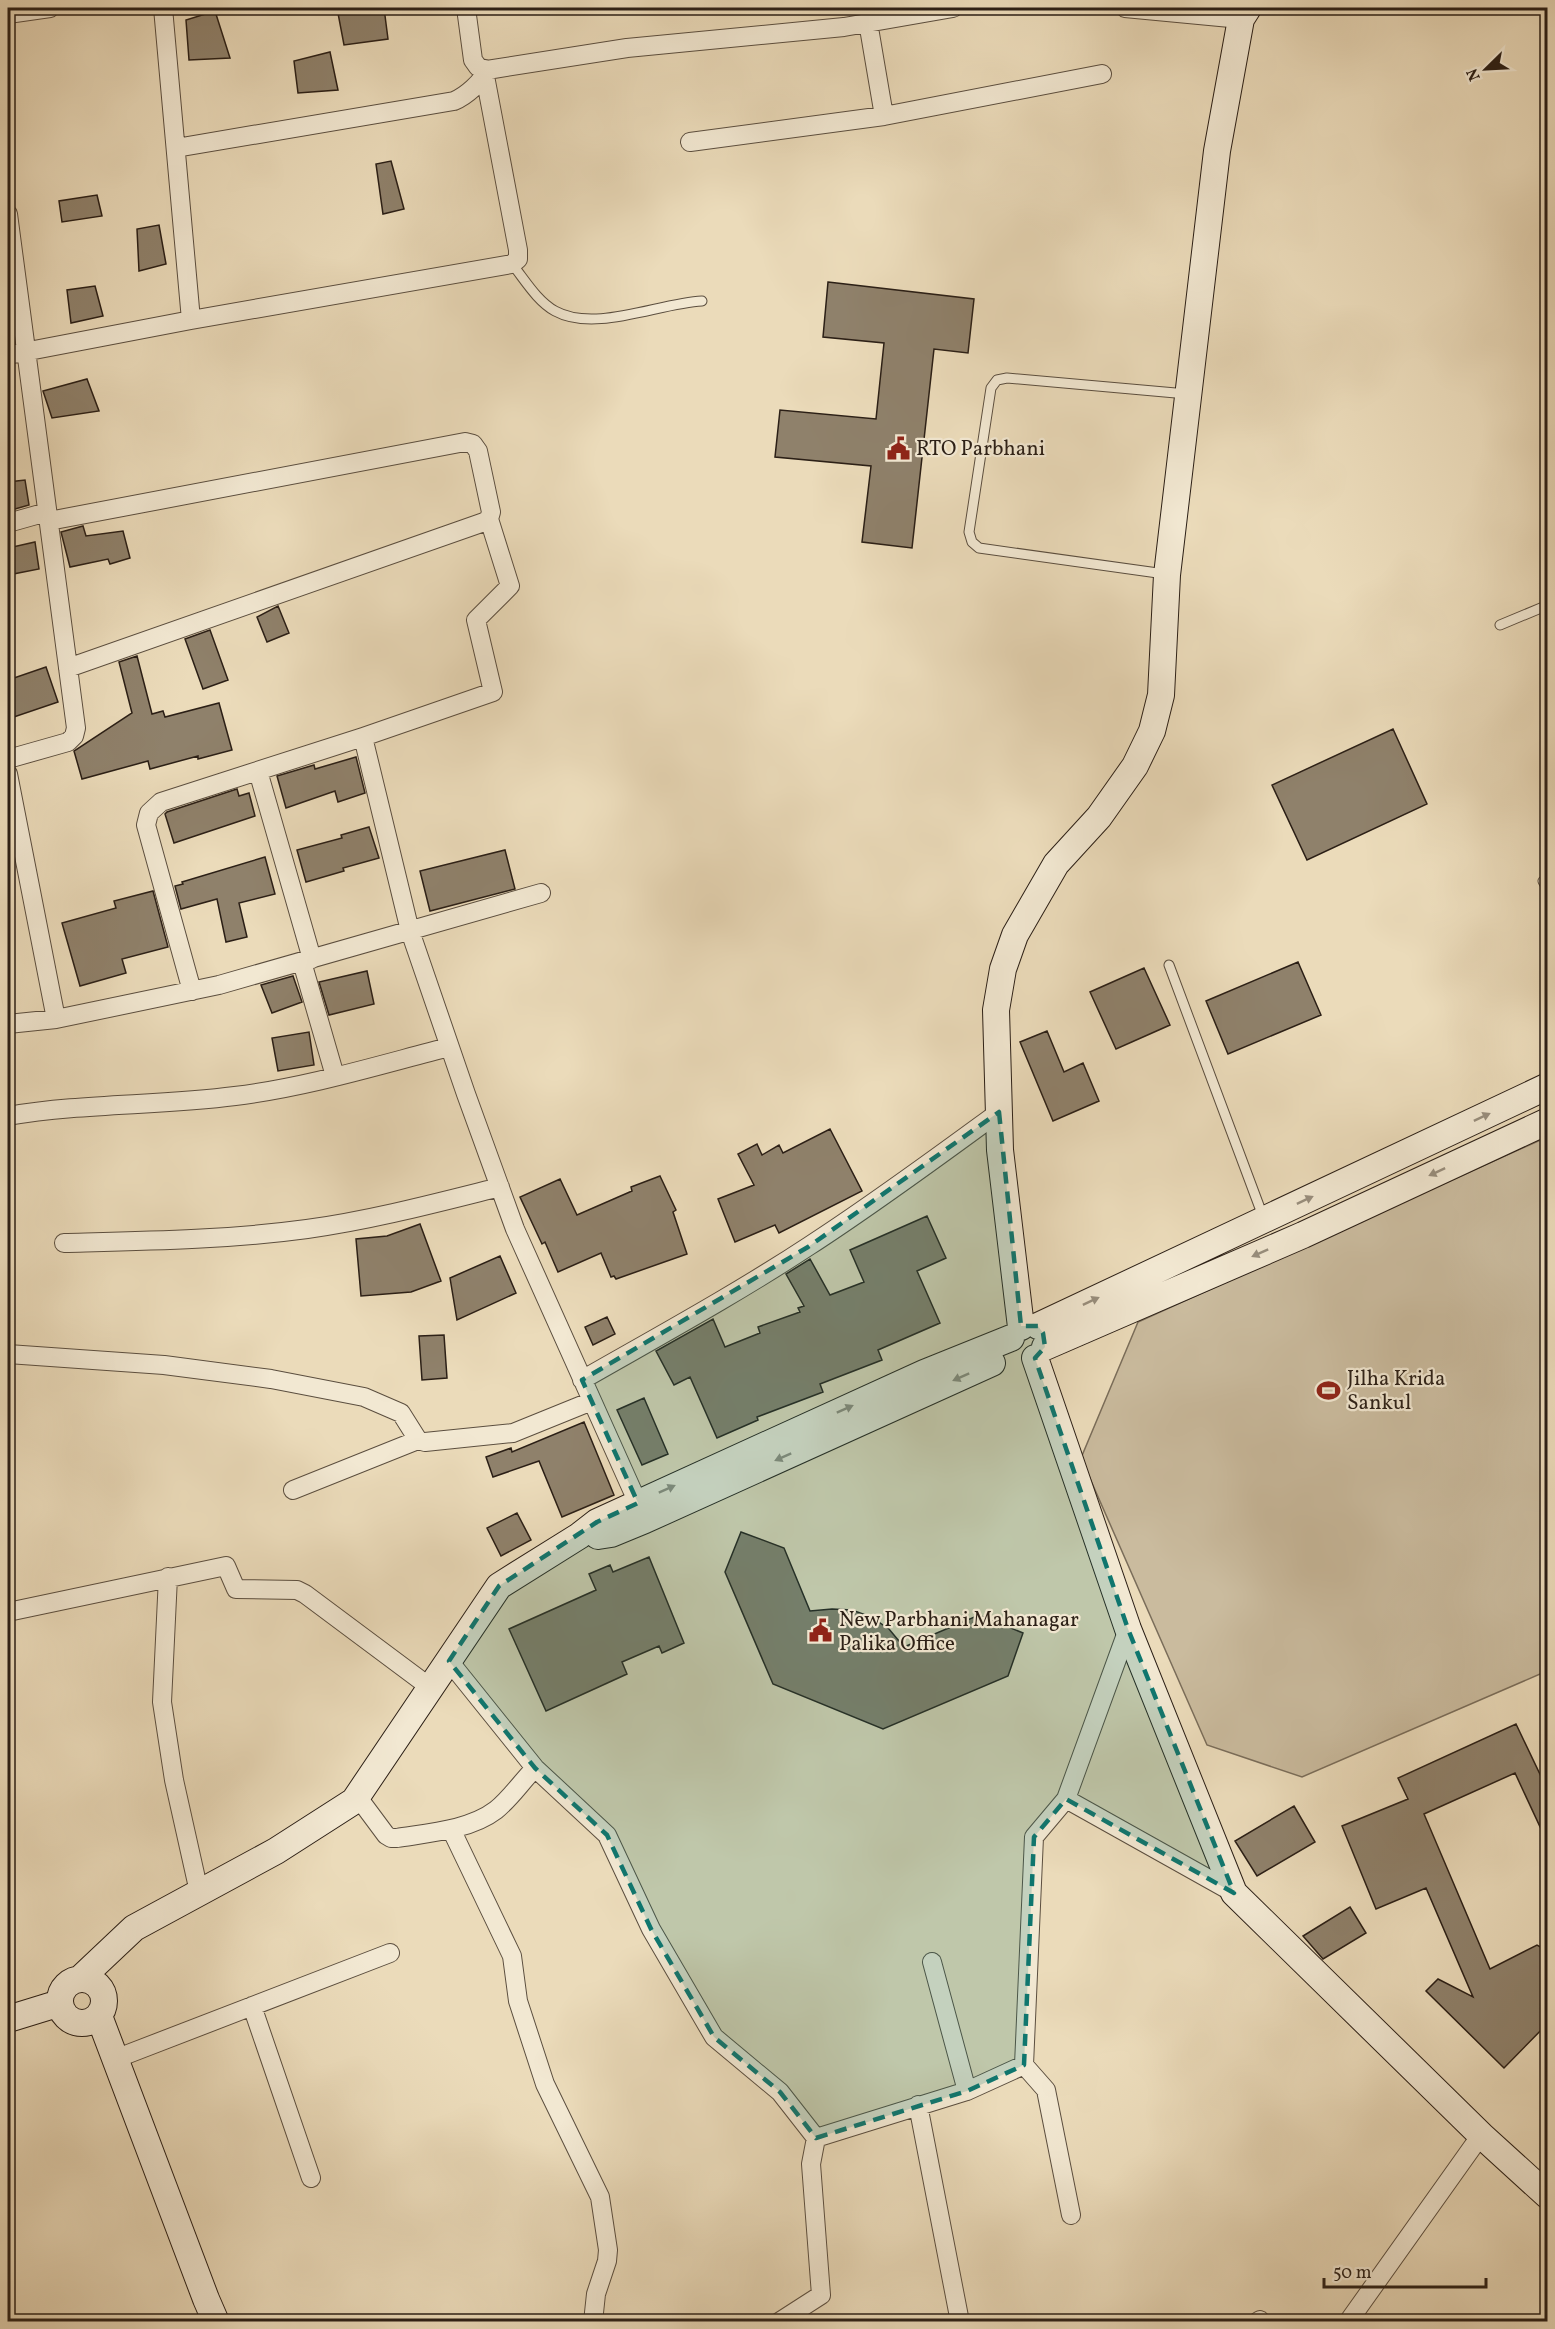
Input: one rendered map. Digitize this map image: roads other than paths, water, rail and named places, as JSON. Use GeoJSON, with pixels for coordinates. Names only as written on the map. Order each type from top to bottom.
{"type":"FeatureCollection","features":[{"type":"Feature","properties":{"kind":"street"},"geometry":{"type":"LineString","coordinates":[[8,14],[50,8]]}},
{"type":"Feature","properties":{"kind":"street"},"geometry":{"type":"LineString","coordinates":[[163,8],[191,320]]}},
{"type":"Feature","properties":{"kind":"street"},"geometry":{"type":"LineString","coordinates":[[8,355],[191,320],[512,264],[518,259],[518,250],[486,73],[478,68],[473,60],[466,8]]}},
{"type":"Feature","properties":{"kind":"street"},"geometry":{"type":"LineString","coordinates":[[176,148],[454,101],[461,98],[486,73],[627,48],[868,22],[953,8]]}},
{"type":"Feature","properties":{"kind":"street"},"geometry":{"type":"LineString","coordinates":[[1125,8],[1244,14],[1217,151],[1167,575],[1161,695],[1152,731],[1135,766],[1099,817],[1056,864],[1015,934],[1002,969],[996,1010],[1000,1150],[1027,1341],[1128,1629],[1234,1893]]}},
{"type":"Feature","properties":{"kind":"street"},"geometry":{"type":"LineString","coordinates":[[868,22],[884,116]]}},
{"type":"Feature","properties":{"kind":"street"},"geometry":{"type":"LineString","coordinates":[[690,142],[884,116],[1102,74]]}},
{"type":"Feature","properties":{"kind":"street"},"geometry":{"type":"LineString","coordinates":[[8,214],[76,728],[74,736],[68,742],[8,759]]}},
{"type":"Feature","properties":{"kind":"street"},"geometry":{"type":"LineString","coordinates":[[8,523],[465,442],[473,444],[478,451],[491,512],[489,519],[510,586],[476,620],[494,692],[161,802],[149,813],[146,825],[192,991]]}},
{"type":"Feature","properties":{"kind":"street"},"geometry":{"type":"LineString","coordinates":[[68,668],[489,519]]}},
{"type":"Feature","properties":{"kind":"street"},"geometry":{"type":"LineString","coordinates":[[363,737],[410,931],[449,1047],[515,1229],[641,1511]]}},
{"type":"Feature","properties":{"kind":"street"},"geometry":{"type":"LineString","coordinates":[[258,771],[335,1076]]}},
{"type":"Feature","properties":{"kind":"street"},"geometry":{"type":"LineString","coordinates":[[8,774],[56,1019]]}},
{"type":"Feature","properties":{"kind":"street"},"geometry":{"type":"LineString","coordinates":[[8,1024],[56,1019],[192,991],[307,961],[540,893]]}},
{"type":"Feature","properties":{"kind":"street"},"geometry":{"type":"LineString","coordinates":[[8,1116],[41,1110],[236,1096],[281,1089],[449,1047]]}},
{"type":"Feature","properties":{"kind":"street"},"geometry":{"type":"LineString","coordinates":[[1027,1341],[1264,1220],[1548,1086]]}},
{"type":"Feature","properties":{"kind":"street"},"geometry":{"type":"LineString","coordinates":[[582,1380],[732,1294],[808,1246],[898,1186],[999,1112]]}},
{"type":"Feature","properties":{"kind":"street"},"geometry":{"type":"LineString","coordinates":[[80,1979],[89,1980],[102,1991],[103,2008],[93,2021],[76,2022],[68,2018],[60,2003],[61,1995],[66,1987],[80,1979],[134,1928],[276,1851],[354,1801],[499,1586],[579,1536],[605,1535],[641,1511],[1027,1341],[1303,1235],[1548,1120]]}},
{"type":"Feature","properties":{"kind":"street"},"geometry":{"type":"LineString","coordinates":[[64,1244],[208,1239],[308,1228],[395,1213],[500,1187]]}},
{"type":"Feature","properties":{"kind":"street"},"geometry":{"type":"LineString","coordinates":[[8,1354],[164,1365],[272,1379],[364,1398],[401,1413],[418,1440]]}},
{"type":"Feature","properties":{"kind":"street"},"geometry":{"type":"LineString","coordinates":[[293,1490],[418,1440],[425,1442],[513,1432],[592,1401]]}},
{"type":"Feature","properties":{"kind":"street"},"geometry":{"type":"LineString","coordinates":[[8,1612],[222,1565],[230,1570],[236,1589],[297,1590],[431,1688]]}},
{"type":"Feature","properties":{"kind":"street"},"geometry":{"type":"LineString","coordinates":[[168,1577],[162,1702],[174,1780],[199,1892]]}},
{"type":"Feature","properties":{"kind":"street"},"geometry":{"type":"LineString","coordinates":[[1071,2215],[1046,2090],[1024,2065],[1034,1837],[1066,1799],[1128,1629]]}},
{"type":"Feature","properties":{"kind":"street"},"geometry":{"type":"LineString","coordinates":[[449,1661],[535,1767],[607,1835],[651,1929],[714,2037],[780,2092],[816,2138],[811,2163],[821,2295],[778,2322]]}},
{"type":"Feature","properties":{"kind":"street"},"geometry":{"type":"LineString","coordinates":[[357,1796],[391,1838],[451,1829],[495,1810],[535,1767]]}},
{"type":"Feature","properties":{"kind":"street"},"geometry":{"type":"LineString","coordinates":[[1066,1799],[1234,1893],[1481,2135],[1548,2196]]}},
{"type":"Feature","properties":{"kind":"street"},"geometry":{"type":"LineString","coordinates":[[451,1829],[512,1956],[518,2001],[545,2084],[600,2197],[608,2250],[607,2261],[596,2294],[593,2322]]}},
{"type":"Feature","properties":{"kind":"street"},"geometry":{"type":"LineString","coordinates":[[116,2059],[390,1953]]}},
{"type":"Feature","properties":{"kind":"street"},"geometry":{"type":"LineString","coordinates":[[932,1962],[967,2091]]}},
{"type":"Feature","properties":{"kind":"street"},"geometry":{"type":"LineString","coordinates":[[8,2019],[60,2003]]}},
{"type":"Feature","properties":{"kind":"street"},"geometry":{"type":"LineString","coordinates":[[252,2007],[311,2178]]}},
{"type":"Feature","properties":{"kind":"street"},"geometry":{"type":"LineString","coordinates":[[99,2016],[216,2322]]}},
{"type":"Feature","properties":{"kind":"street"},"geometry":{"type":"LineString","coordinates":[[816,2138],[967,2091],[1024,2065]]}},
{"type":"Feature","properties":{"kind":"street"},"geometry":{"type":"LineString","coordinates":[[918,2105],[960,2322]]}},
{"type":"Feature","properties":{"kind":"street"},"geometry":{"type":"LineString","coordinates":[[1348,2322],[1481,2135]]}},
{"type":"Feature","properties":{"kind":"lane"},"geometry":{"type":"LineString","coordinates":[[512,264],[542,301],[555,311],[568,316],[592,319],[613,317],[702,301]]}},
{"type":"Feature","properties":{"kind":"lane"},"geometry":{"type":"LineString","coordinates":[[1167,575],[980,548],[972,542],[969,532],[991,388],[997,380],[1007,378],[1189,394]]}},
{"type":"Feature","properties":{"kind":"lane"},"geometry":{"type":"LineString","coordinates":[[1500,625],[1548,605]]}},
{"type":"Feature","properties":{"kind":"lane"},"geometry":{"type":"LineString","coordinates":[[1543,881],[1548,890]]}},
{"type":"Feature","properties":{"kind":"lane"},"geometry":{"type":"LineString","coordinates":[[1169,965],[1264,1220]]}},
{"type":"Feature","properties":{"kind":"place","name":"RTO Parbhani"},"geometry":{"type":"Point","coordinates":[898,448]}},
{"type":"Feature","properties":{"kind":"place","name":"Jilha Krida Sankul"},"geometry":{"type":"Point","coordinates":[1329,1390]}},
{"type":"Feature","properties":{"kind":"place","name":"New Parbhani Mahanagar Palika Office"},"geometry":{"type":"Point","coordinates":[821,1631]}}]}
